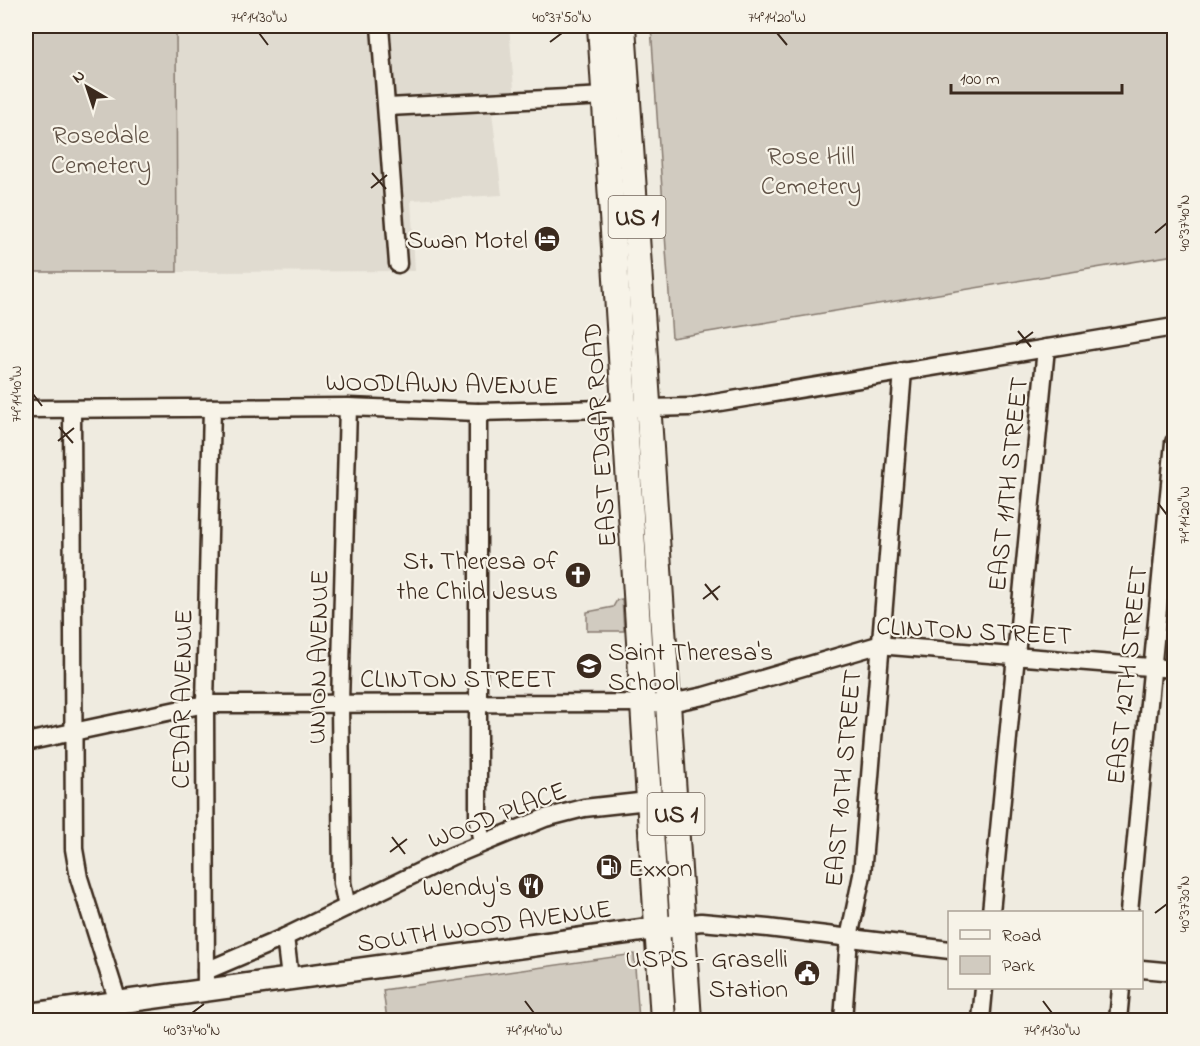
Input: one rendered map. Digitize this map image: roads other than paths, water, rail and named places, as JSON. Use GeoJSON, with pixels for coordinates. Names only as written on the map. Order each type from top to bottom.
{"type":"FeatureCollection","features":[{"type":"Feature","properties":{"kind":"highway","name":"EAST EDGAR ROAD"},"geometry":{"type":"LineString","coordinates":[[600,26],[645,703],[648,801],[663,1020]]}},
{"type":"Feature","properties":{"kind":"highway","name":"EAST EDGAR ROAD"},"geometry":{"type":"LineString","coordinates":[[623,26],[670,703]]}},
{"type":"Feature","properties":{"kind":"highway","name":"US 1"},"geometry":{"type":"LineString","coordinates":[[670,703],[681,925],[689,1020]]}},
{"type":"Feature","properties":{"kind":"main road","name":"SOUTH WOOD AVENUE"},"geometry":{"type":"LineString","coordinates":[[26,1015],[118,1002],[206,980],[290,978],[681,925]]}},
{"type":"Feature","properties":{"kind":"street"},"geometry":{"type":"LineString","coordinates":[[380,26],[388,107],[398,264]]}},
{"type":"Feature","properties":{"kind":"street"},"geometry":{"type":"LineString","coordinates":[[388,107],[606,96]]}},
{"type":"Feature","properties":{"kind":"street","name":"WOODLAWN AVENUE"},"geometry":{"type":"LineString","coordinates":[[26,409],[348,407],[478,412],[690,407],[1174,327]]}},
{"type":"Feature","properties":{"kind":"street","name":"EAST 11TH STREET"},"geometry":{"type":"LineString","coordinates":[[991,911],[1046,348]]}},
{"type":"Feature","properties":{"kind":"street","name":"EAST 10TH STREET"},"geometry":{"type":"LineString","coordinates":[[843,1020],[849,938],[862,875],[903,371]]}},
{"type":"Feature","properties":{"kind":"street","name":"UNION AVENUE"},"geometry":{"type":"LineString","coordinates":[[347,907],[342,883],[340,704],[348,407]]}},
{"type":"Feature","properties":{"kind":"street","name":"CEDAR AVENUE"},"geometry":{"type":"LineString","coordinates":[[206,980],[205,704],[212,408]]}},
{"type":"Feature","properties":{"kind":"street"},"geometry":{"type":"LineString","coordinates":[[72,409],[74,849],[79,878],[118,1002]]}},
{"type":"Feature","properties":{"kind":"street"},"geometry":{"type":"LineString","coordinates":[[478,412],[480,704],[478,821],[482,843]]}},
{"type":"Feature","properties":{"kind":"street","name":"EAST 12TH STREET"},"geometry":{"type":"LineString","coordinates":[[1129,911],[1174,442]]}},
{"type":"Feature","properties":{"kind":"street","name":"CLINTON STREET"},"geometry":{"type":"LineString","coordinates":[[26,742],[205,704],[670,703],[704,696],[880,645],[1174,669]]}},
{"type":"Feature","properties":{"kind":"street","name":"WOOD PLACE"},"geometry":{"type":"LineString","coordinates":[[206,980],[285,937],[482,843],[554,815],[584,808],[648,801]]}},
{"type":"Feature","properties":{"kind":"street","name":"SOUTH WOOD AVENUE"},"geometry":{"type":"LineString","coordinates":[[681,925],[701,922],[948,950]]}},
{"type":"Feature","properties":{"kind":"street"},"geometry":{"type":"LineString","coordinates":[[285,937],[290,978]]}},
{"type":"Feature","properties":{"kind":"street"},"geometry":{"type":"LineString","coordinates":[[1143,969],[1174,972]]}},
{"type":"Feature","properties":{"kind":"street"},"geometry":{"type":"LineString","coordinates":[[981,1020],[984,989]]}},
{"type":"Feature","properties":{"kind":"street"},"geometry":{"type":"LineString","coordinates":[[1118,1020],[1122,989]]}},
{"type":"Feature","properties":{"kind":"place","name":"Swan Motel"},"geometry":{"type":"Point","coordinates":[547,239]}},
{"type":"Feature","properties":{"kind":"place","name":"St. Theresa of the Child Jesus"},"geometry":{"type":"Point","coordinates":[578,575]}},
{"type":"Feature","properties":{"kind":"place","name":"Saint Theresa's School"},"geometry":{"type":"Point","coordinates":[589,666]}},
{"type":"Feature","properties":{"kind":"place","name":"Exxon"},"geometry":{"type":"Point","coordinates":[609,867]}},
{"type":"Feature","properties":{"kind":"place","name":"Wendy's"},"geometry":{"type":"Point","coordinates":[531,886]}},
{"type":"Feature","properties":{"kind":"place","name":"USPS - Graselli Station"},"geometry":{"type":"Point","coordinates":[807,973]}},
{"type":"Feature","properties":{"kind":"park label","name":"Rosedale Cemetery"},"geometry":{"type":"Point","coordinates":[101,149]}},
{"type":"Feature","properties":{"kind":"park label","name":"Rose Hill Cemetery"},"geometry":{"type":"Point","coordinates":[811,170]}}]}
